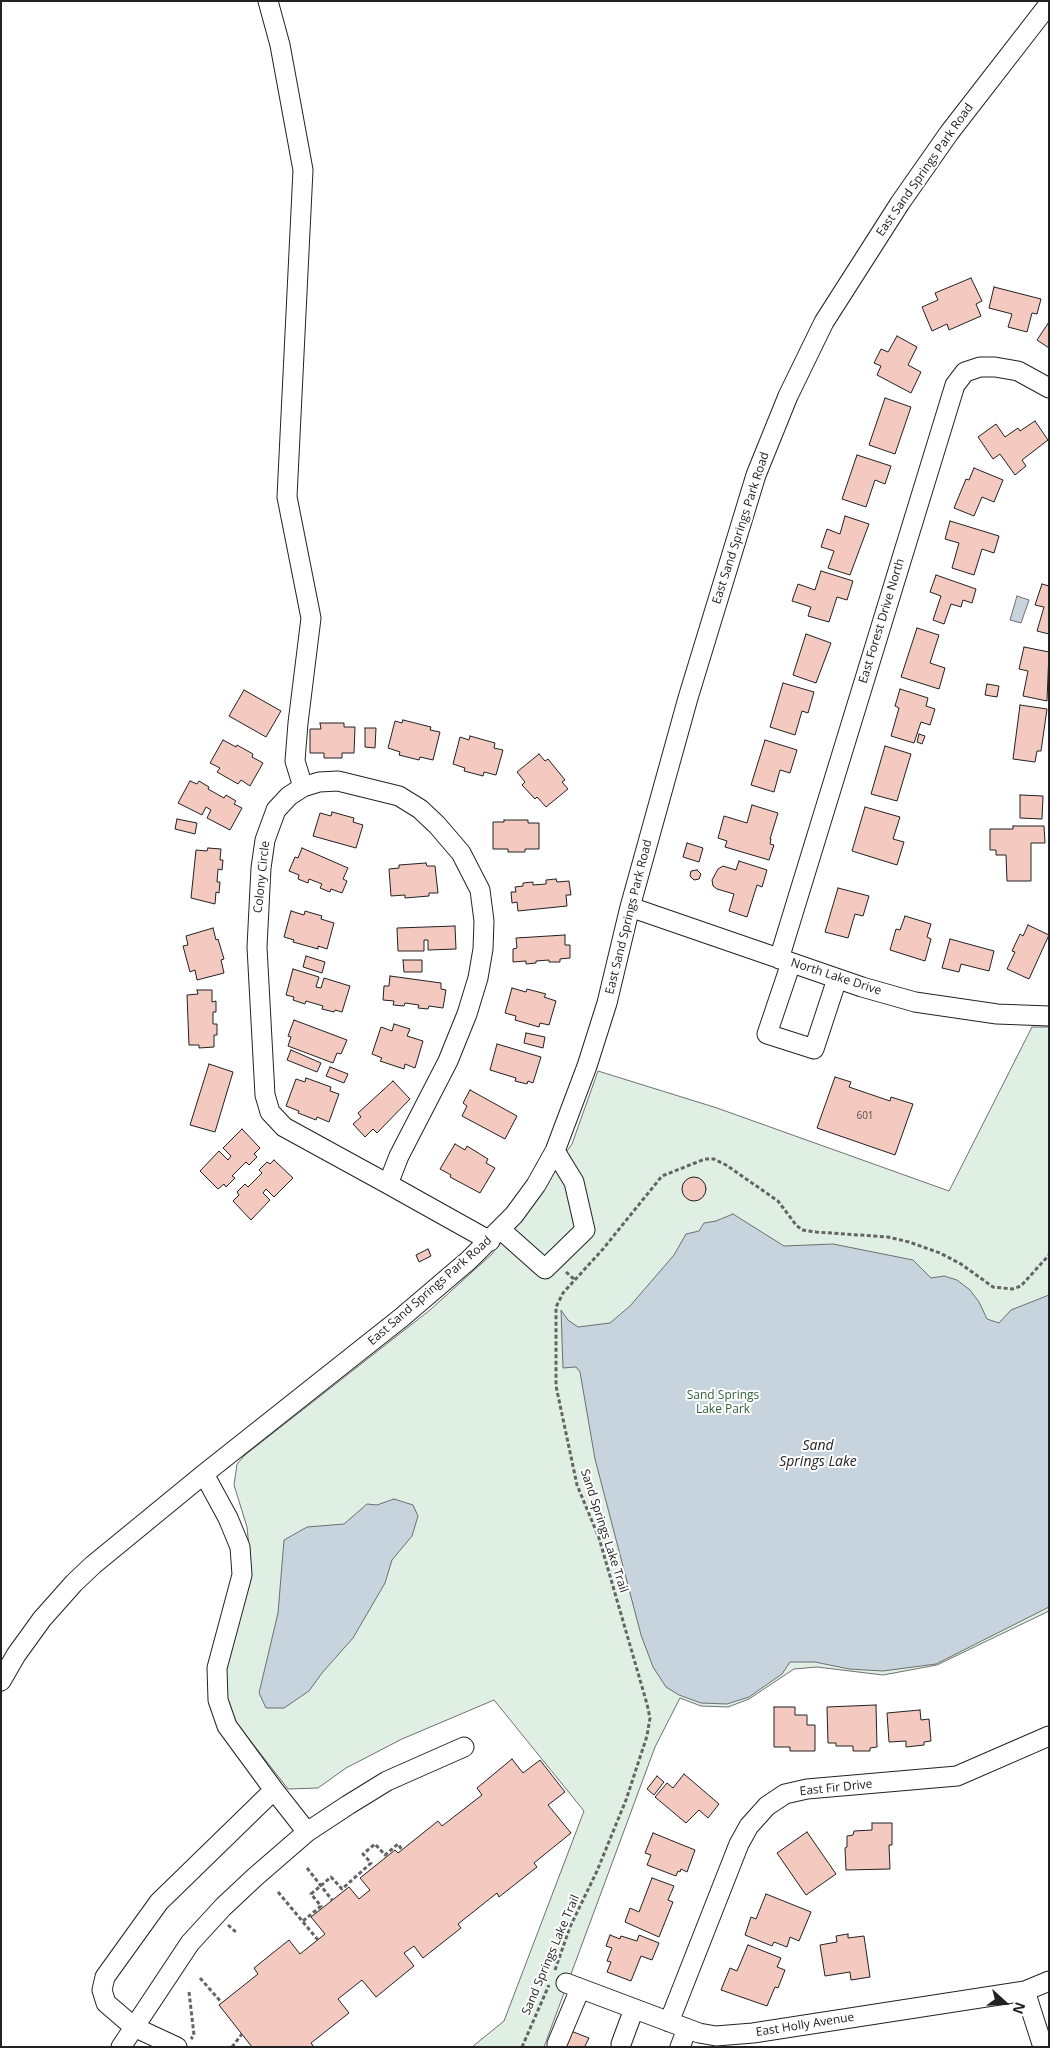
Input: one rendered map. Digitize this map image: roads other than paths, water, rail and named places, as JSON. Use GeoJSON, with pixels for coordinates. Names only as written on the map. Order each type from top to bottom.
{"type":"FeatureCollection","features":[{"type":"Feature","properties":{"kind":"street"},"geometry":{"type":"LineString","coordinates":[[268,1],[280,45],[303,170],[287,497],[311,618],[295,761],[303,787]]}},
{"type":"Feature","properties":{"kind":"street","name":"East Sand Springs Park Road"},"geometry":{"type":"LineString","coordinates":[[1,1681],[16,1655],[42,1619],[74,1583],[103,1556],[400,1318],[495,1235],[536,1185],[555,1151],[587,1066],[607,1003],[630,907],[688,698],[756,476],[788,396],[824,322],[900,203],[949,133],[1049,4]]}},
{"type":"Feature","properties":{"kind":"street","name":"East Forest Drive North"},"geometry":{"type":"LineString","coordinates":[[837,979],[814,1049],[768,1034],[785,961],[955,385],[965,372],[980,367],[995,367],[1018,370],[1049,388]]}},
{"type":"Feature","properties":{"kind":"street","name":"Colony Circle"},"geometry":{"type":"LineString","coordinates":[[388,1184],[448,1061],[467,1014],[478,978],[483,949],[484,922],[480,890],[460,853],[437,824],[420,809],[399,796],[338,781],[320,782],[303,787],[288,796],[276,810],[265,840],[261,868],[257,947],[265,1095],[270,1112],[284,1127],[388,1184],[495,1235],[545,1269],[586,1230],[574,1182],[555,1151]]}},
{"type":"Feature","properties":{"kind":"street","name":"North Lake Drive"},"geometry":{"type":"LineString","coordinates":[[630,907],[837,979],[915,1002],[996,1014],[1049,1016]]}},
{"type":"Feature","properties":{"kind":"street"},"geometry":{"type":"LineString","coordinates":[[204,1474],[228,1518],[240,1547],[242,1575],[217,1668],[218,1700],[227,1726],[307,1832]]}},
{"type":"Feature","properties":{"kind":"street","name":"East Fir Drive"},"geometry":{"type":"LineString","coordinates":[[669,2022],[739,1844],[750,1826],[767,1806],[785,1794],[807,1789],[957,1776],[1049,1736]]}},
{"type":"Feature","properties":{"kind":"street"},"geometry":{"type":"LineString","coordinates":[[121,2047],[190,1943],[223,1907],[307,1832],[387,1781],[464,1747]]}},
{"type":"Feature","properties":{"kind":"street"},"geometry":{"type":"LineString","coordinates":[[183,2044],[134,2028],[106,2003],[102,1990],[104,1977],[160,1902],[274,1790]]}},
{"type":"Feature","properties":{"kind":"street","name":"East Holly Avenue"},"geometry":{"type":"LineString","coordinates":[[557,2044],[573,1986],[724,2041],[771,2039],[1025,1991],[1049,1980]]}},
{"type":"Feature","properties":{"kind":"street"},"geometry":{"type":"LineString","coordinates":[[1025,1991],[1043,2047]]}},
{"type":"Feature","properties":{"kind":"street"},"geometry":{"type":"LineString","coordinates":[[621,2044],[634,2009]]}},
{"type":"Feature","properties":{"kind":"street"},"geometry":{"type":"LineString","coordinates":[[680,2047],[687,2028]]}},
{"type":"Feature","properties":{"kind":"water"},"geometry":{"type":"Polygon","coordinates":[[[1017,596],[1029,600],[1021,623],[1010,620],[1017,596]]]}},
{"type":"Feature","properties":{"kind":"water","name":"Sand Springs Lake"},"geometry":{"type":"Polygon","coordinates":[[[733,1214],[784,1246],[833,1244],[913,1260],[931,1278],[944,1276],[957,1280],[970,1290],[979,1302],[987,1319],[999,1323],[1011,1310],[1049,1295],[1049,1607],[936,1664],[883,1671],[849,1669],[815,1662],[790,1662],[782,1674],[749,1697],[727,1704],[701,1703],[679,1695],[666,1687],[653,1667],[641,1635],[595,1459],[580,1372],[576,1367],[563,1368],[561,1310],[568,1320],[578,1327],[610,1323],[630,1306],[674,1255],[686,1234],[699,1231],[704,1223],[716,1221],[733,1214]]]}},
{"type":"Feature","properties":{"kind":"water"},"geometry":{"type":"Polygon","coordinates":[[[394,1499],[413,1505],[418,1516],[412,1536],[392,1560],[385,1583],[353,1638],[309,1691],[284,1708],[266,1708],[259,1693],[278,1613],[284,1540],[307,1527],[344,1524],[367,1504],[377,1505],[394,1499]]]}},
{"type":"Feature","properties":{"kind":"park label","name":"Sand Springs Lake Park"},"geometry":{"type":"Point","coordinates":[723,1403]}}]}
